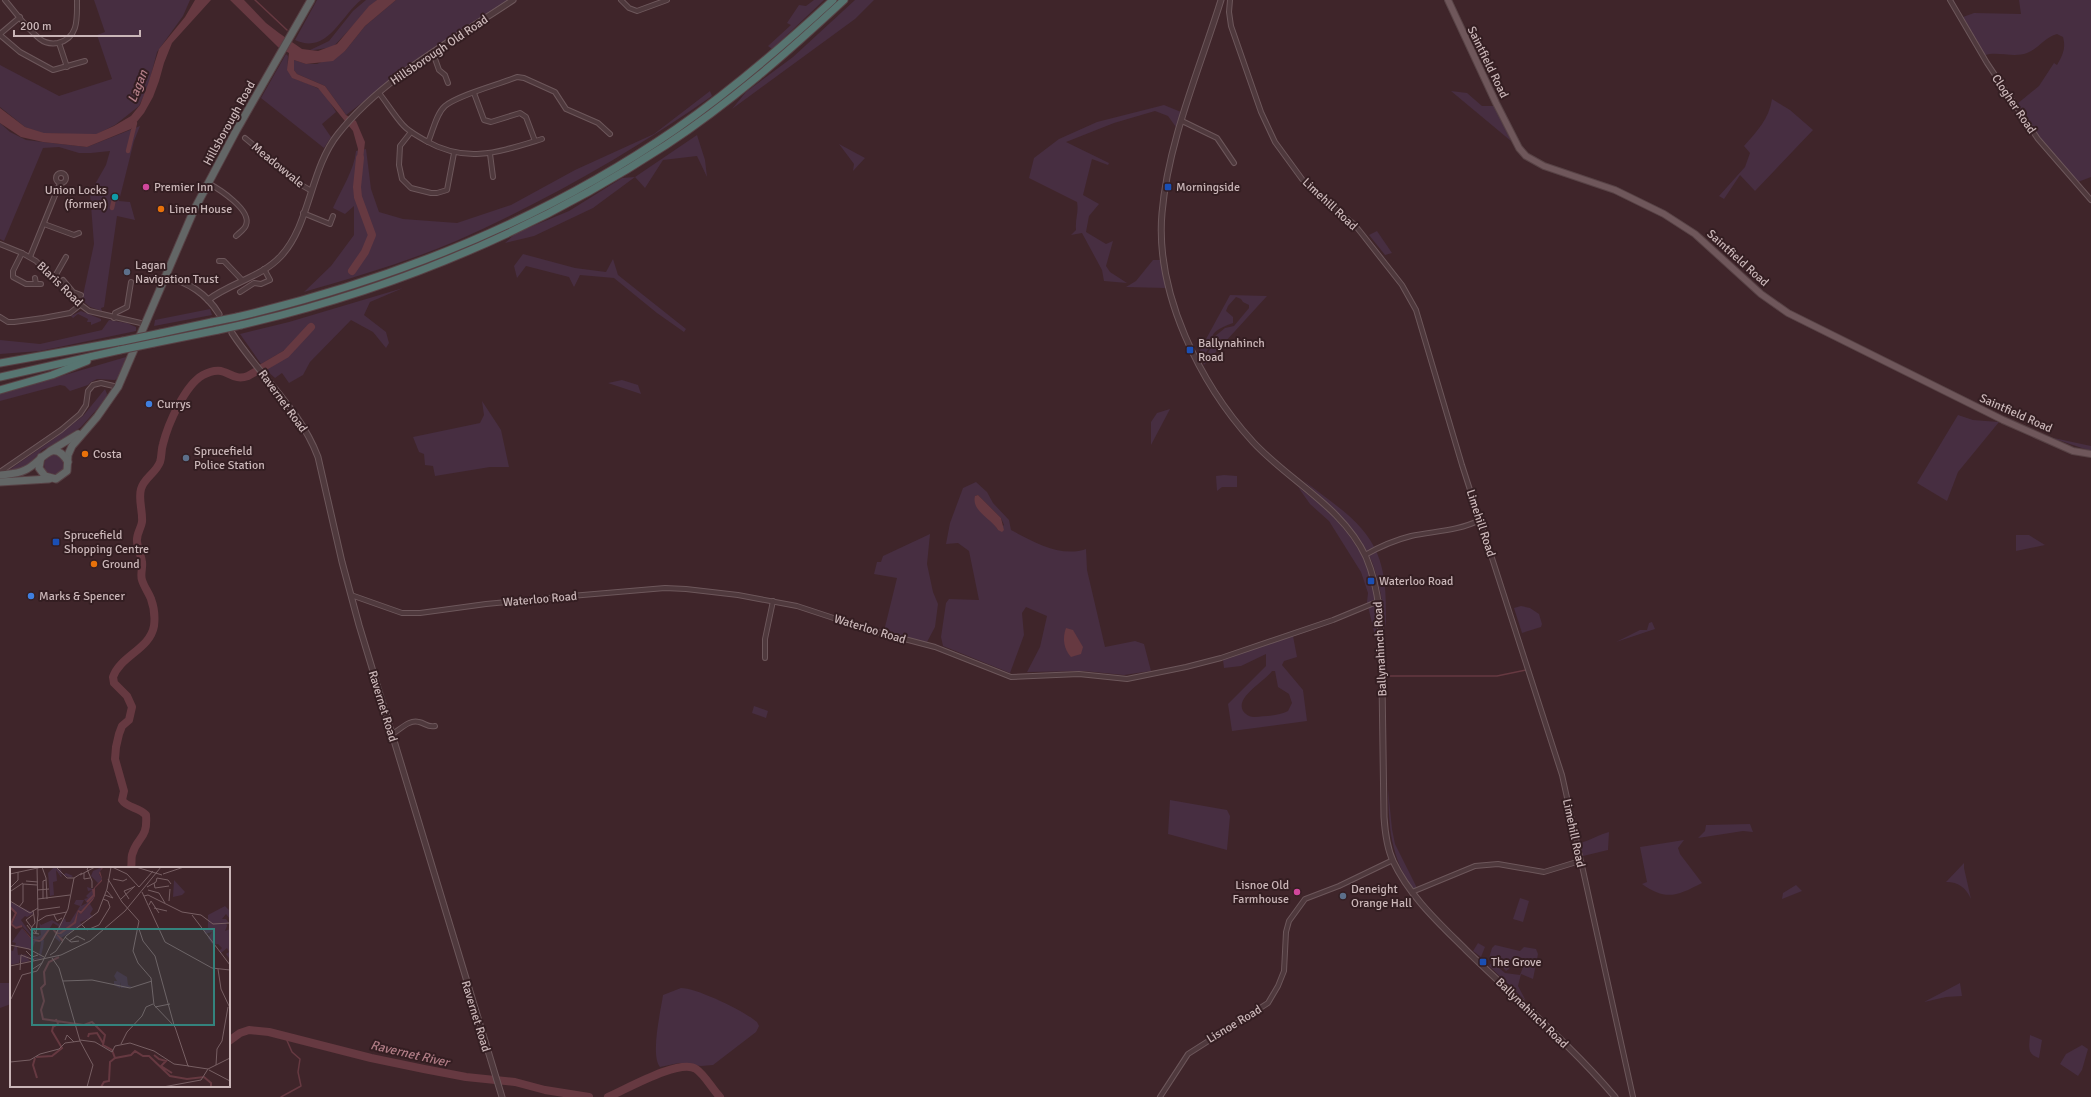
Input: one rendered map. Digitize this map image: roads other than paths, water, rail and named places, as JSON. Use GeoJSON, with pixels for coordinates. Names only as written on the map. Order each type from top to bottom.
{"type":"FeatureCollection","features":[{"type":"Feature","properties":{"kind":"highway","name":"Hillsborough Road"},"geometry":{"type":"LineString","coordinates":[[85,429],[107,404],[118,387],[187,224],[208,183],[311,0]]}},
{"type":"Feature","properties":{"kind":"highway"},"geometry":{"type":"LineString","coordinates":[[0,368],[237,317],[319,296],[404,268],[474,240],[555,201],[610,171],[676,128],[762,63],[833,0]]}},
{"type":"Feature","properties":{"kind":"highway"},"geometry":{"type":"LineString","coordinates":[[0,376],[241,325],[334,301],[423,270],[506,234],[590,191],[666,144],[704,118],[780,58],[844,0]]}},
{"type":"Feature","properties":{"kind":"highway"},"geometry":{"type":"LineString","coordinates":[[0,363],[121,342]]}},
{"type":"Feature","properties":{"kind":"highway"},"geometry":{"type":"LineString","coordinates":[[0,390],[52,375],[104,354]]}},
{"type":"Feature","properties":{"kind":"highway"},"geometry":{"type":"LineString","coordinates":[[0,475],[26,470],[44,455],[85,429]]}},
{"type":"Feature","properties":{"kind":"highway"},"geometry":{"type":"LineString","coordinates":[[0,482],[59,478],[68,467],[68,455],[72,446],[85,429]]}},
{"type":"Feature","properties":{"kind":"highway"},"geometry":{"type":"LineString","coordinates":[[49,479],[40,471],[39,464],[44,455],[58,452],[68,467]]}},
{"type":"Feature","properties":{"kind":"main road","name":"Saintfield Road"},"geometry":{"type":"LineString","coordinates":[[1448,0],[1458,26],[1513,137],[1519,148],[1532,160],[1615,190],[1664,214],[1699,238],[1761,294],[1788,313],[2003,420],[2073,450],[2091,454]]}},
{"type":"Feature","properties":{"kind":"street"},"geometry":{"type":"LineString","coordinates":[[5,0],[41,40],[53,44],[59,43],[72,35],[75,29],[77,0]]}},
{"type":"Feature","properties":{"kind":"street","name":"Hillsborough Old Road"},"geometry":{"type":"LineString","coordinates":[[208,300],[274,263],[285,251],[303,213],[310,190],[327,149],[356,114],[395,79],[513,0]]}},
{"type":"Feature","properties":{"kind":"street"},"geometry":{"type":"LineString","coordinates":[[621,0],[629,8],[637,11],[668,0]]}},
{"type":"Feature","properties":{"kind":"street","name":"Ballynahinch Road"},"geometry":{"type":"LineString","coordinates":[[1221,0],[1182,121],[1167,179],[1161,228],[1163,257],[1176,312],[1190,348],[1217,396],[1242,430],[1262,452],[1338,517],[1365,554],[1375,582],[1379,601],[1381,631],[1384,817],[1389,848],[1393,860],[1412,892],[1458,943],[1562,1042],[1616,1097]]}},
{"type":"Feature","properties":{"kind":"street","name":"Limehill Road"},"geometry":{"type":"LineString","coordinates":[[1230,0],[1228,12],[1231,26],[1261,112],[1275,142],[1302,179],[1319,196],[1354,224],[1412,300],[1480,520],[1558,762],[1633,1097]]}},
{"type":"Feature","properties":{"kind":"street","name":"Clogher Road"},"geometry":{"type":"LineString","coordinates":[[1950,0],[1987,63],[2038,139],[2091,200]]}},
{"type":"Feature","properties":{"kind":"street"},"geometry":{"type":"LineString","coordinates":[[20,17],[0,35],[18,51],[53,70],[85,61]]}},
{"type":"Feature","properties":{"kind":"street"},"geometry":{"type":"LineString","coordinates":[[59,43],[67,67]]}},
{"type":"Feature","properties":{"kind":"street"},"geometry":{"type":"LineString","coordinates":[[433,53],[439,70],[445,75],[448,83]]}},
{"type":"Feature","properties":{"kind":"street"},"geometry":{"type":"LineString","coordinates":[[428,142],[439,114],[445,106],[474,93],[517,77],[524,78],[555,92],[566,109],[598,123],[610,134]]}},
{"type":"Feature","properties":{"kind":"street"},"geometry":{"type":"LineString","coordinates":[[379,93],[403,125],[411,132],[428,142],[454,153],[474,155],[490,154],[542,139]]}},
{"type":"Feature","properties":{"kind":"street"},"geometry":{"type":"LineString","coordinates":[[474,93],[484,120],[492,122],[517,113],[523,114],[526,117],[535,141]]}},
{"type":"Feature","properties":{"kind":"street"},"geometry":{"type":"LineString","coordinates":[[1182,121],[1217,138],[1234,163]]}},
{"type":"Feature","properties":{"kind":"street"},"geometry":{"type":"LineString","coordinates":[[411,132],[400,146],[399,165],[402,179],[411,188],[437,194],[447,190],[454,153]]}},
{"type":"Feature","properties":{"kind":"street","name":"Meadowvale"},"geometry":{"type":"LineString","coordinates":[[245,138],[303,186],[310,190]]}},
{"type":"Feature","properties":{"kind":"street"},"geometry":{"type":"LineString","coordinates":[[490,154],[493,177]]}},
{"type":"Feature","properties":{"kind":"street"},"geometry":{"type":"LineString","coordinates":[[30,257],[60,183]]}},
{"type":"Feature","properties":{"kind":"street"},"geometry":{"type":"LineString","coordinates":[[208,183],[224,193],[244,212],[247,219],[246,226],[236,236]]}},
{"type":"Feature","properties":{"kind":"street"},"geometry":{"type":"LineString","coordinates":[[303,213],[330,224],[333,216]]}},
{"type":"Feature","properties":{"kind":"street"},"geometry":{"type":"LineString","coordinates":[[44,224],[74,235],[79,234]]}},
{"type":"Feature","properties":{"kind":"street","name":"Blaris Road"},"geometry":{"type":"LineString","coordinates":[[0,244],[22,252],[30,257],[54,278],[78,304],[96,314],[145,324]]}},
{"type":"Feature","properties":{"kind":"street"},"geometry":{"type":"LineString","coordinates":[[22,252],[12,274],[26,284],[41,284]]}},
{"type":"Feature","properties":{"kind":"street"},"geometry":{"type":"LineString","coordinates":[[54,278],[66,258]]}},
{"type":"Feature","properties":{"kind":"street"},"geometry":{"type":"LineString","coordinates":[[219,261],[224,259],[242,280]]}},
{"type":"Feature","properties":{"kind":"street"},"geometry":{"type":"LineString","coordinates":[[240,292],[254,283],[261,284],[270,280],[264,269]]}},
{"type":"Feature","properties":{"kind":"street"},"geometry":{"type":"LineString","coordinates":[[165,276],[192,286],[208,300],[219,314]]}},
{"type":"Feature","properties":{"kind":"street"},"geometry":{"type":"LineString","coordinates":[[35,278],[36,284]]}},
{"type":"Feature","properties":{"kind":"street"},"geometry":{"type":"LineString","coordinates":[[0,317],[4,320],[14,322],[70,313],[78,304],[81,295],[73,292],[63,280]]}},
{"type":"Feature","properties":{"kind":"street"},"geometry":{"type":"LineString","coordinates":[[114,318],[114,313],[127,307],[131,282]]}},
{"type":"Feature","properties":{"kind":"street","name":"Ravernet Road"},"geometry":{"type":"LineString","coordinates":[[232,333],[291,410],[314,445],[351,595],[502,1097]]}},
{"type":"Feature","properties":{"kind":"street"},"geometry":{"type":"LineString","coordinates":[[0,472],[61,430],[80,414],[86,405],[88,391],[93,385],[101,383],[118,387]]}},
{"type":"Feature","properties":{"kind":"street"},"geometry":{"type":"LineString","coordinates":[[1365,554],[1380,547],[1410,537],[1460,529],[1480,520]]}},
{"type":"Feature","properties":{"kind":"street","name":"Waterloo Road"},"geometry":{"type":"LineString","coordinates":[[351,595],[410,613],[494,603],[665,588],[738,595],[797,606],[870,630],[935,648],[1011,677],[1079,674],[1121,678],[1186,667],[1221,658],[1333,620],[1379,601]]}},
{"type":"Feature","properties":{"kind":"street"},"geometry":{"type":"LineString","coordinates":[[765,658],[765,639],[773,601]]}},
{"type":"Feature","properties":{"kind":"street"},"geometry":{"type":"LineString","coordinates":[[392,734],[412,722],[419,722],[429,726],[434,726]]}},
{"type":"Feature","properties":{"kind":"street","name":"Lisnoe Road"},"geometry":{"type":"LineString","coordinates":[[1160,1097],[1188,1054],[1268,1002],[1278,986],[1284,970],[1286,932],[1289,921],[1305,899],[1339,886],[1393,860]]}},
{"type":"Feature","properties":{"kind":"street"},"geometry":{"type":"LineString","coordinates":[[1412,892],[1475,866],[1498,864],[1544,872],[1580,861]]}},
{"type":"Feature","properties":{"kind":"waterway"},"geometry":{"type":"LineString","coordinates":[[255,0],[287,30]]}},
{"type":"Feature","properties":{"kind":"waterway"},"geometry":{"type":"LineString","coordinates":[[128,151],[135,123]]}},
{"type":"Feature","properties":{"kind":"waterway","name":"Ravernet River"},"geometry":{"type":"LineString","coordinates":[[352,271],[365,252],[372,235],[358,197],[357,187],[360,158]]}},
{"type":"Feature","properties":{"kind":"waterway"},"geometry":{"type":"LineString","coordinates":[[112,208],[115,194]]}},
{"type":"Feature","properties":{"kind":"waterway","name":"Ravernet River"},"geometry":{"type":"LineString","coordinates":[[131,867],[134,849],[144,834],[146,815],[140,810],[127,805],[122,800],[124,791],[115,759],[116,747],[122,726],[129,720],[132,707],[127,696],[114,683],[113,677],[122,663],[147,641],[154,626],[153,605],[142,580],[142,562],[137,542],[137,536],[142,522],[140,497],[141,489],[158,466],[161,460],[162,446],[173,416],[184,396],[196,380],[203,375],[217,371],[223,371],[236,377],[248,376],[286,354],[311,327]]}},
{"type":"Feature","properties":{"kind":"waterway"},"geometry":{"type":"LineString","coordinates":[[1387,676],[1497,676],[1526,670]]}},
{"type":"Feature","properties":{"kind":"waterway","name":"Ravernet River"},"geometry":{"type":"LineString","coordinates":[[230,1040],[240,1033],[249,1030],[269,1032],[371,1058],[424,1069],[466,1077],[515,1082],[545,1090],[589,1097]]}},
{"type":"Feature","properties":{"kind":"waterway"},"geometry":{"type":"LineString","coordinates":[[281,1097],[301,1086],[298,1072],[300,1059],[292,1052],[285,1036]]}},
{"type":"Feature","properties":{"kind":"waterway","name":"Ravernet River"},"geometry":{"type":"LineString","coordinates":[[608,1097],[652,1076],[666,1071],[688,1067],[696,1069],[720,1097]]}},
{"type":"Feature","properties":{"kind":"place","name":"Premier Inn"},"geometry":{"type":"Point","coordinates":[146,187]}},
{"type":"Feature","properties":{"kind":"place","name":"Morningside"},"geometry":{"type":"Point","coordinates":[1168,187]}},
{"type":"Feature","properties":{"kind":"place","name":"Union Locks (former)"},"geometry":{"type":"Point","coordinates":[115,197]}},
{"type":"Feature","properties":{"kind":"place","name":"Linen House"},"geometry":{"type":"Point","coordinates":[161,209]}},
{"type":"Feature","properties":{"kind":"place","name":"Lagan Navigation Trust"},"geometry":{"type":"Point","coordinates":[127,272]}},
{"type":"Feature","properties":{"kind":"place","name":"Ballynahinch Road"},"geometry":{"type":"Point","coordinates":[1190,350]}},
{"type":"Feature","properties":{"kind":"place","name":"Currys"},"geometry":{"type":"Point","coordinates":[149,404]}},
{"type":"Feature","properties":{"kind":"place","name":"Costa"},"geometry":{"type":"Point","coordinates":[85,454]}},
{"type":"Feature","properties":{"kind":"place","name":"Sprucefield Police Station"},"geometry":{"type":"Point","coordinates":[186,458]}},
{"type":"Feature","properties":{"kind":"place","name":"Sprucefield Shopping Centre"},"geometry":{"type":"Point","coordinates":[56,542]}},
{"type":"Feature","properties":{"kind":"place","name":"Ground"},"geometry":{"type":"Point","coordinates":[94,564]}},
{"type":"Feature","properties":{"kind":"place","name":"Waterloo Road"},"geometry":{"type":"Point","coordinates":[1371,581]}},
{"type":"Feature","properties":{"kind":"place","name":"Marks & Spencer"},"geometry":{"type":"Point","coordinates":[31,596]}},
{"type":"Feature","properties":{"kind":"place","name":"Lisnoe Old Farmhouse"},"geometry":{"type":"Point","coordinates":[1297,892]}},
{"type":"Feature","properties":{"kind":"place","name":"Deneight Orange Hall"},"geometry":{"type":"Point","coordinates":[1343,896]}},
{"type":"Feature","properties":{"kind":"place","name":"The Grove"},"geometry":{"type":"Point","coordinates":[1483,962]}},
{"type":"Feature","properties":{"kind":"water label","name":"Lagan"},"geometry":{"type":"Point","coordinates":[137,86]}}]}
